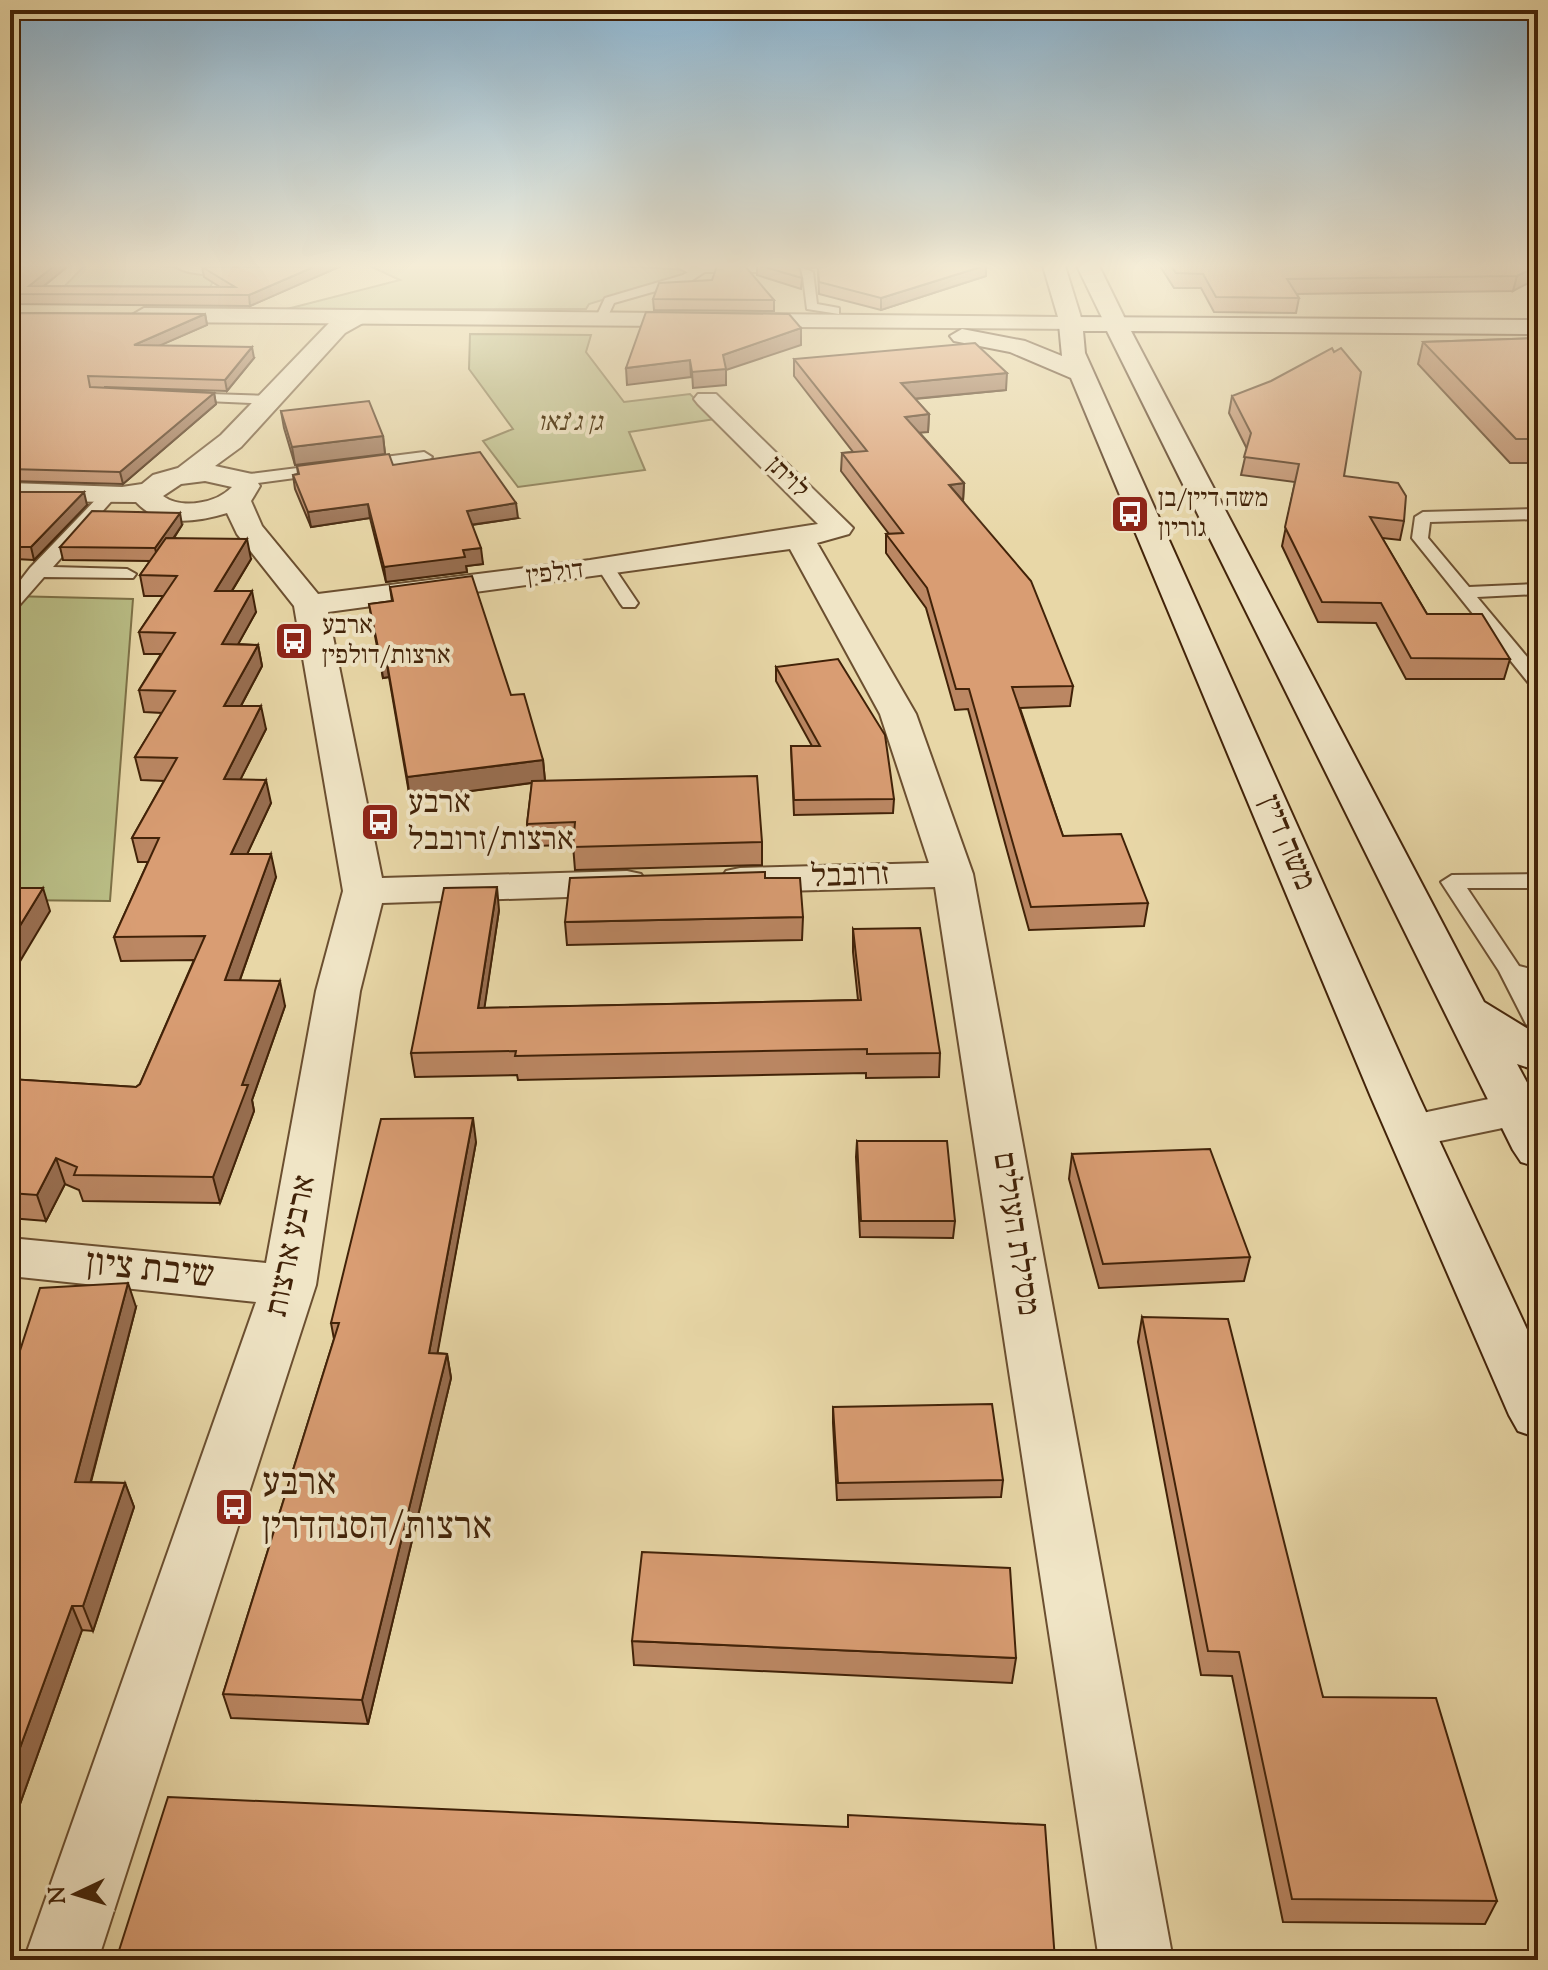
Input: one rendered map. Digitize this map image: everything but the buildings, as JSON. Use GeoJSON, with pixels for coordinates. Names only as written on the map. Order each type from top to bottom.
{"type":"FeatureCollection","features":[{"type":"Feature","properties":{"kind":"street"},"geometry":{"type":"LineString","coordinates":[[237,495],[199,510],[163,508],[152,504],[148,498],[150,491],[159,483],[188,474],[231,441],[317,358]]}},
{"type":"Feature","properties":{"kind":"street","name":"משה דיין"},"geometry":{"type":"LineString","coordinates":[[1080,358],[1411,1131],[1538,1415]]}},
{"type":"Feature","properties":{"kind":"street"},"geometry":{"type":"LineString","coordinates":[[1132,358],[1464,1008],[1533,1132],[1411,1131]]}},
{"type":"Feature","properties":{"kind":"street"},"geometry":{"type":"LineString","coordinates":[[1139,373],[1148,358]]}},
{"type":"Feature","properties":{"kind":"street","name":"לויתן"},"geometry":{"type":"LineString","coordinates":[[707,399],[838,528],[799,539]]}},
{"type":"Feature","properties":{"kind":"street"},"geometry":{"type":"LineString","coordinates":[[231,441],[237,495]]}},
{"type":"Feature","properties":{"kind":"street"},"geometry":{"type":"LineString","coordinates":[[188,474],[237,495]]}},
{"type":"Feature","properties":{"kind":"street"},"geometry":{"type":"LineString","coordinates":[[10,492],[108,496],[150,491]]}},
{"type":"Feature","properties":{"kind":"street","name":"ארבע ארצות"},"geometry":{"type":"LineString","coordinates":[[61,1960],[289,1285],[338,991],[364,891],[310,605],[237,495]]}},
{"type":"Feature","properties":{"kind":"street","name":"דולפין"},"geometry":{"type":"LineString","coordinates":[[310,605],[799,539]]}},
{"type":"Feature","properties":{"kind":"street","name":"מסילת העולים"},"geometry":{"type":"LineString","coordinates":[[799,539],[898,714],[953,874],[1136,1960]]}},
{"type":"Feature","properties":{"kind":"street","name":"זרובבל"},"geometry":{"type":"LineString","coordinates":[[364,891],[953,874]]}},
{"type":"Feature","properties":{"kind":"street"},"geometry":{"type":"LineString","coordinates":[[1464,1008],[1538,1056]]}},
{"type":"Feature","properties":{"kind":"street","name":"שיבת ציון"},"geometry":{"type":"LineString","coordinates":[[10,1257],[289,1285]]}},
{"type":"Feature","properties":{"kind":"lane"},"geometry":{"type":"LineString","coordinates":[[177,396],[271,400]]}},
{"type":"Feature","properties":{"kind":"lane"},"geometry":{"type":"LineString","coordinates":[[237,495],[424,457]]}},
{"type":"Feature","properties":{"kind":"lane"},"geometry":{"type":"LineString","coordinates":[[10,605],[36,572],[108,496]]}},
{"type":"Feature","properties":{"kind":"lane"},"geometry":{"type":"LineString","coordinates":[[1538,514],[1423,517],[1420,538],[1538,682]]}},
{"type":"Feature","properties":{"kind":"lane"},"geometry":{"type":"LineString","coordinates":[[605,567],[629,603]]}},
{"type":"Feature","properties":{"kind":"lane"},"geometry":{"type":"LineString","coordinates":[[36,572],[127,574]]}},
{"type":"Feature","properties":{"kind":"lane"},"geometry":{"type":"LineString","coordinates":[[1464,592],[1538,589]]}},
{"type":"Feature","properties":{"kind":"lane"},"geometry":{"type":"LineString","coordinates":[[1538,881],[1452,882],[1511,971],[1538,1024]]}},
{"type":"Feature","properties":{"kind":"lane"},"geometry":{"type":"LineString","coordinates":[[1511,971],[1538,979]]}},
{"type":"Feature","properties":{"kind":"green space","name":"גן ג'נאו"},"geometry":{"type":"Polygon","coordinates":[[[469,358],[591,358],[624,402],[690,394],[715,419],[629,432],[645,470],[518,487],[483,441],[513,429],[469,369],[469,358]]]}},
{"type":"Feature","properties":{"kind":"green space"},"geometry":{"type":"Polygon","coordinates":[[[10,596],[133,599],[110,901],[10,900],[10,596]]]}},
{"type":"Feature","properties":{"kind":"place","name":"משה דיין/בן גוריון"},"geometry":{"type":"Point","coordinates":[1130,514]}},
{"type":"Feature","properties":{"kind":"place","name":"ארבע ארצות/דולפין"},"geometry":{"type":"Point","coordinates":[294,641]}},
{"type":"Feature","properties":{"kind":"place","name":"ארבע ארצות/זרובבל"},"geometry":{"type":"Point","coordinates":[380,822]}},
{"type":"Feature","properties":{"kind":"place","name":"ארבע ארצות/הסנהדרין"},"geometry":{"type":"Point","coordinates":[234,1507]}}]}
